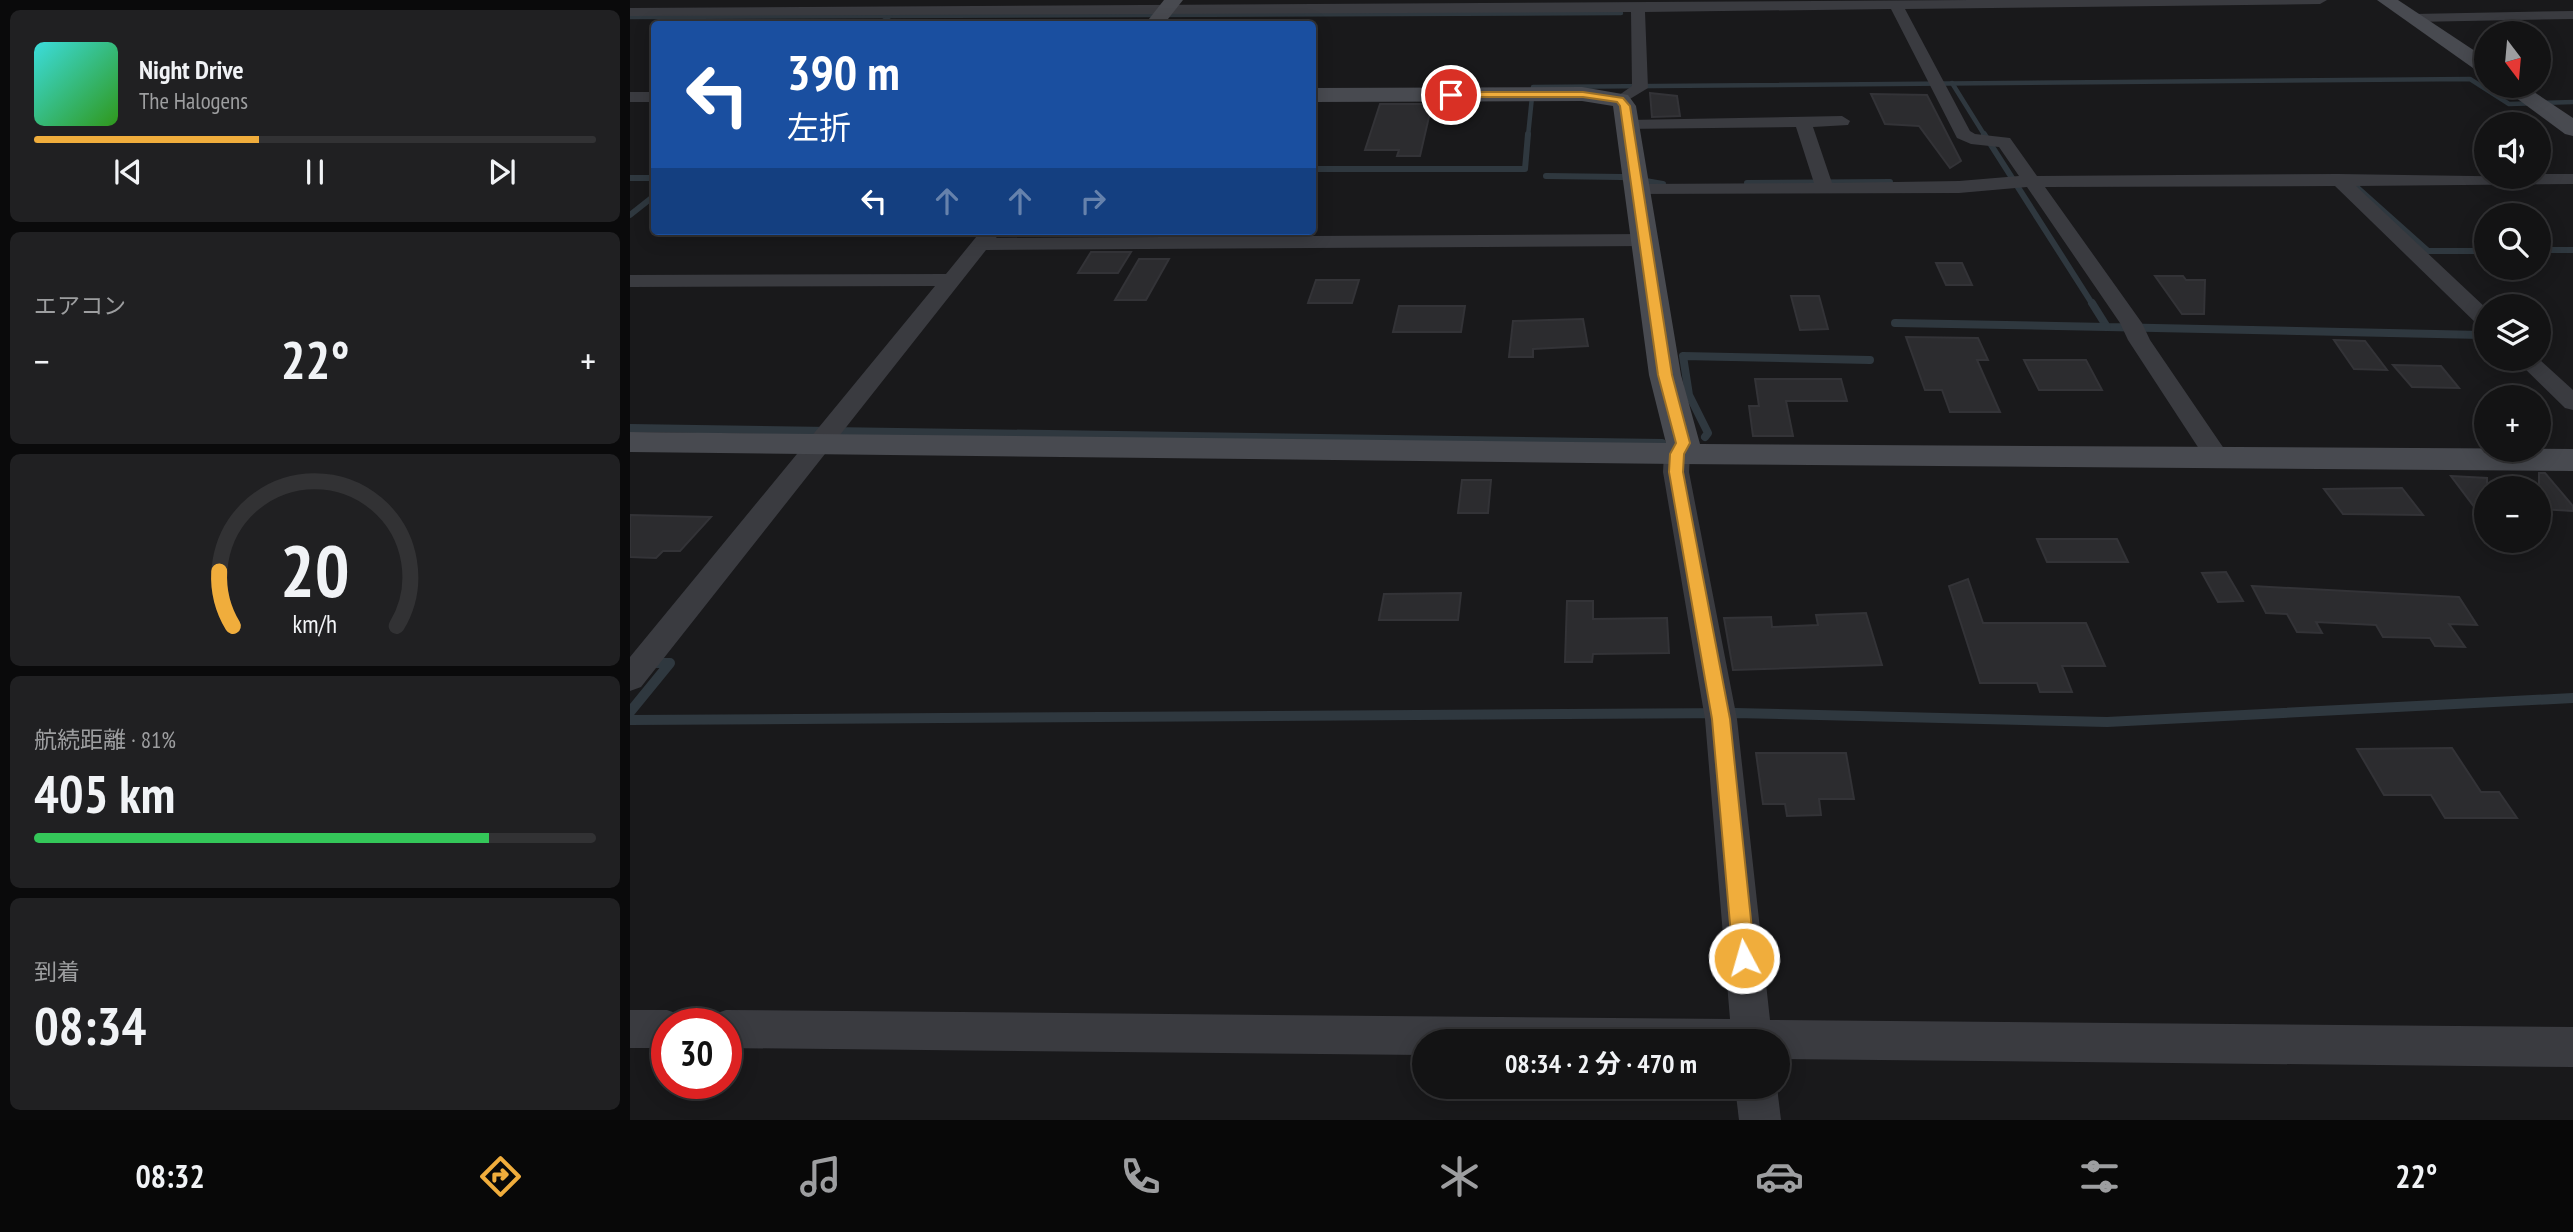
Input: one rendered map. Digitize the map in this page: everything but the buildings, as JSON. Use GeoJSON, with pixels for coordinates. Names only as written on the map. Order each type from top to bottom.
{"type":"FeatureCollection","features":[{"type":"Feature","properties":{"kind":"street"},"geometry":{"type":"LineString","coordinates":[[630,12],[1164,13],[1638,8],[1692,4],[1896,5],[2320,0]]}},
{"type":"Feature","properties":{"kind":"street"},"geometry":{"type":"LineString","coordinates":[[2386,0],[2474,60]]}},
{"type":"Feature","properties":{"kind":"street"},"geometry":{"type":"LineString","coordinates":[[1896,5],[1963,134],[1971,139],[2004,142],[2020,182],[2135,332],[2216,456]]}},
{"type":"Feature","properties":{"kind":"street"},"geometry":{"type":"LineString","coordinates":[[1638,8],[1633,91],[1625,106],[1665,375],[1683,443],[1677,454],[1676,472],[1720,713],[1750,1029]]}},
{"type":"Feature","properties":{"kind":"street"},"geometry":{"type":"LineString","coordinates":[[2414,18],[2573,15]]}},
{"type":"Feature","properties":{"kind":"street"},"geometry":{"type":"LineString","coordinates":[[1316,95],[1583,94],[1633,91]]}},
{"type":"Feature","properties":{"kind":"street"},"geometry":{"type":"LineString","coordinates":[[630,97],[651,97]]}},
{"type":"Feature","properties":{"kind":"street"},"geometry":{"type":"LineString","coordinates":[[2529,98],[2573,129]]}},
{"type":"Feature","properties":{"kind":"street"},"geometry":{"type":"LineString","coordinates":[[1628,125],[1842,121]]}},
{"type":"Feature","properties":{"kind":"street"},"geometry":{"type":"LineString","coordinates":[[1803,122],[1824,184]]}},
{"type":"Feature","properties":{"kind":"street"},"geometry":{"type":"LineString","coordinates":[[1637,184],[1934,187],[2020,182],[2573,179]]}},
{"type":"Feature","properties":{"kind":"street"},"geometry":{"type":"LineString","coordinates":[[2341,182],[2474,309]]}},
{"type":"Feature","properties":{"kind":"street"},"geometry":{"type":"LineString","coordinates":[[638,668],[986,237],[1645,240]]}},
{"type":"Feature","properties":{"kind":"street"},"geometry":{"type":"LineString","coordinates":[[630,281],[952,280]]}},
{"type":"Feature","properties":{"kind":"street"},"geometry":{"type":"LineString","coordinates":[[2539,371],[2573,403]]}},
{"type":"Feature","properties":{"kind":"street"},"geometry":{"type":"LineString","coordinates":[[630,442],[826,436],[1677,454],[2573,460]]}},
{"type":"Feature","properties":{"kind":"street"},"geometry":{"type":"LineString","coordinates":[[630,1028],[651,1029]]}},
{"type":"Feature","properties":{"kind":"street"},"geometry":{"type":"LineString","coordinates":[[742,1029],[1412,1036]]}},
{"type":"Feature","properties":{"kind":"street"},"geometry":{"type":"LineString","coordinates":[[1790,1040],[2573,1047]]}},
{"type":"Feature","properties":{"kind":"street"},"geometry":{"type":"LineString","coordinates":[[1757,1099],[1760,1120]]}},
{"type":"Feature","properties":{"kind":"waterway"},"geometry":{"type":"LineString","coordinates":[[630,17],[1621,13]]}},
{"type":"Feature","properties":{"kind":"waterway"},"geometry":{"type":"LineString","coordinates":[[883,21],[890,16]]}},
{"type":"Feature","properties":{"kind":"waterway"},"geometry":{"type":"LineString","coordinates":[[1952,83],[2470,79],[2509,104],[2573,102]]}},
{"type":"Feature","properties":{"kind":"waterway"},"geometry":{"type":"LineString","coordinates":[[1528,136],[1533,87],[1952,83]]}},
{"type":"Feature","properties":{"kind":"waterway"},"geometry":{"type":"LineString","coordinates":[[1952,83],[1985,136]]}},
{"type":"Feature","properties":{"kind":"waterway"},"geometry":{"type":"LineString","coordinates":[[1316,169],[1525,169],[1528,134]]}},
{"type":"Feature","properties":{"kind":"waterway"},"geometry":{"type":"LineString","coordinates":[[1984,134],[2093,305]]}},
{"type":"Feature","properties":{"kind":"waterway"},"geometry":{"type":"LineString","coordinates":[[1546,176],[1622,177],[1663,184]]}},
{"type":"Feature","properties":{"kind":"waterway"},"geometry":{"type":"LineString","coordinates":[[630,178],[651,178]]}},
{"type":"Feature","properties":{"kind":"waterway"},"geometry":{"type":"LineString","coordinates":[[1747,183],[1890,182]]}},
{"type":"Feature","properties":{"kind":"waterway"},"geometry":{"type":"LineString","coordinates":[[2353,184],[2428,251],[2474,251]]}},
{"type":"Feature","properties":{"kind":"waterway"},"geometry":{"type":"LineString","coordinates":[[630,215],[651,198]]}},
{"type":"Feature","properties":{"kind":"waterway"},"geometry":{"type":"LineString","coordinates":[[2551,250],[2573,250]]}},
{"type":"Feature","properties":{"kind":"waterway"},"geometry":{"type":"LineString","coordinates":[[2092,303],[2107,327]]}},
{"type":"Feature","properties":{"kind":"waterway"},"geometry":{"type":"LineString","coordinates":[[1895,323],[2107,327]]}},
{"type":"Feature","properties":{"kind":"waterway"},"geometry":{"type":"LineString","coordinates":[[2107,327],[2474,335]]}},
{"type":"Feature","properties":{"kind":"waterway"},"geometry":{"type":"LineString","coordinates":[[1705,437],[1708,433],[1689,395],[1683,356],[1870,360]]}},
{"type":"Feature","properties":{"kind":"waterway"},"geometry":{"type":"LineString","coordinates":[[630,428],[1662,443]]}},
{"type":"Feature","properties":{"kind":"waterway"},"geometry":{"type":"LineString","coordinates":[[630,663],[670,663],[630,712]]}},
{"type":"Feature","properties":{"kind":"waterway"},"geometry":{"type":"LineString","coordinates":[[630,720],[1735,713],[2107,722],[2573,698]]}},
{"type":"Feature","properties":{"kind":"route"},"geometry":{"type":"LineString","coordinates":[[1451,95],[1583,94],[1620,100],[1625,106],[1665,375],[1683,443],[1677,454],[1676,472],[1721,719],[1744,958]]}}]}
